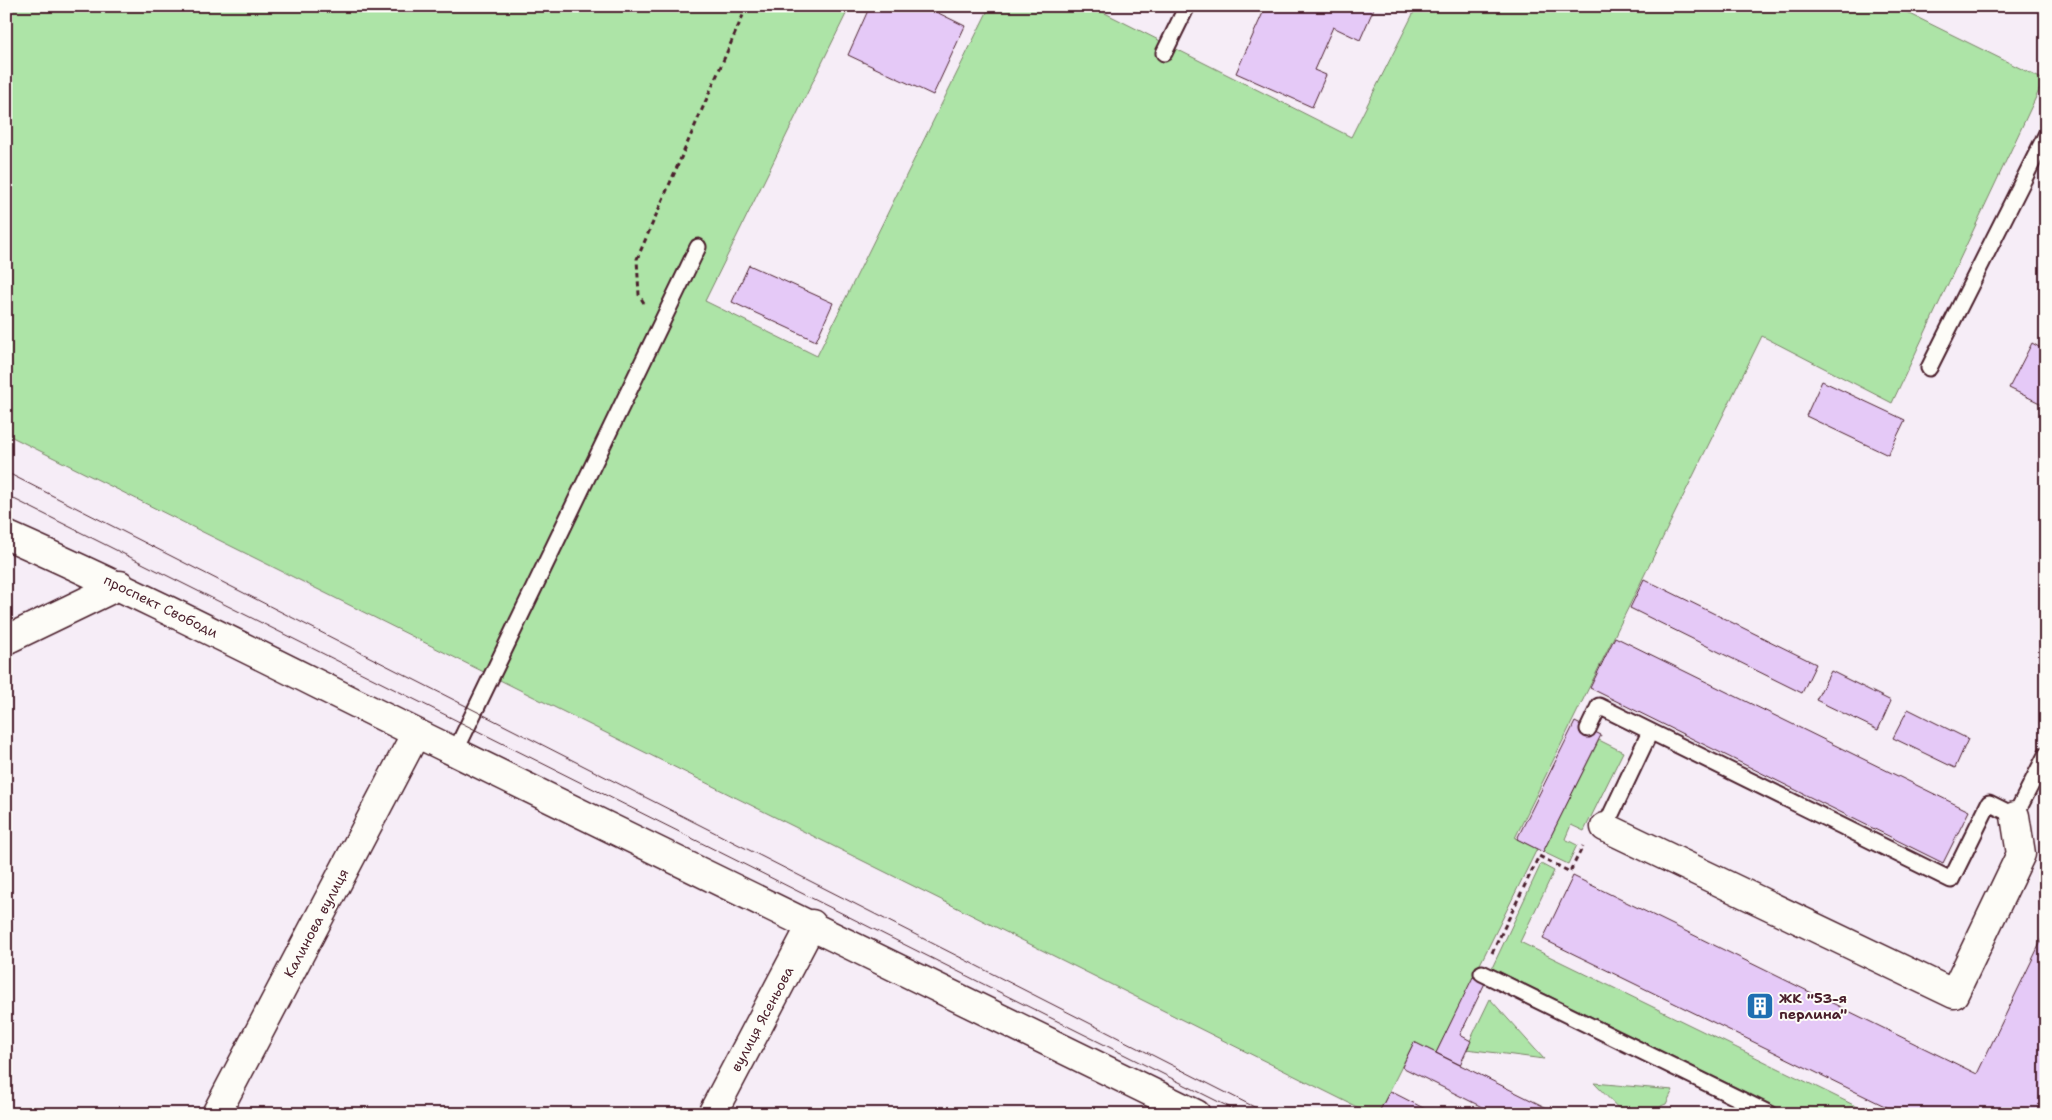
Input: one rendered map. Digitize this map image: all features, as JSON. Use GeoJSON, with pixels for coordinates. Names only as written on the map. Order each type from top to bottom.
{"type":"FeatureCollection","features":[{"type":"Feature","properties":{"kind":"street","name":"проспект Свободи"},"geometry":{"type":"LineString","coordinates":[[6,535],[120,585],[416,733],[812,924],[1196,1114]]}},
{"type":"Feature","properties":{"kind":"street"},"geometry":{"type":"LineString","coordinates":[[6,640],[120,585]]}},
{"type":"Feature","properties":{"kind":"street","name":"Калинова вулиця"},"geometry":{"type":"LineString","coordinates":[[216,1114],[416,733]]}},
{"type":"Feature","properties":{"kind":"street"},"geometry":{"type":"LineString","coordinates":[[1605,826],[1954,994],[2021,854],[2015,816]]}},
{"type":"Feature","properties":{"kind":"street","name":"вулиця Ясеньова"},"geometry":{"type":"LineString","coordinates":[[712,1114],[812,924]]}},
{"type":"Feature","properties":{"kind":"lane"},"geometry":{"type":"LineString","coordinates":[[1164,53],[1187,6]]}},
{"type":"Feature","properties":{"kind":"lane"},"geometry":{"type":"LineString","coordinates":[[1929,368],[2046,135]]}},
{"type":"Feature","properties":{"kind":"lane"},"geometry":{"type":"LineString","coordinates":[[455,752],[698,247]]}},
{"type":"Feature","properties":{"kind":"lane"},"geometry":{"type":"LineString","coordinates":[[1588,729],[1598,706],[1951,880],[1989,803],[2015,816],[2046,755]]}},
{"type":"Feature","properties":{"kind":"lane"},"geometry":{"type":"LineString","coordinates":[[1605,826],[1650,732]]}},
{"type":"Feature","properties":{"kind":"lane"},"geometry":{"type":"LineString","coordinates":[[1482,973],[1770,1114]]}},
{"type":"Feature","properties":{"kind":"path"},"geometry":{"type":"LineString","coordinates":[[660,329],[639,295],[636,259],[747,6]]}},
{"type":"Feature","properties":{"kind":"path"},"geometry":{"type":"LineString","coordinates":[[1482,973],[1539,856],[1570,872],[1587,838],[1605,826]]}},
{"type":"Feature","properties":{"kind":"green space"},"geometry":{"type":"Polygon","coordinates":[[[6,6],[850,6],[705,301],[817,356],[990,6],[1091,6],[1351,137],[1417,6],[1894,6],[2044,80],[1892,403],[1762,336],[1515,838],[1537,849],[1436,1053],[1414,1042],[1378,1114],[1371,1114],[6,434],[6,6]]]}},
{"type":"Feature","properties":{"kind":"green space"},"geometry":{"type":"Polygon","coordinates":[[[1599,740],[1623,752],[1584,831],[1571,825],[1565,839],[1577,845],[1568,864],[1543,852],[1599,740]]]}},
{"type":"Feature","properties":{"kind":"green space"},"geometry":{"type":"Polygon","coordinates":[[[1541,864],[1554,871],[1520,942],[1872,1114],[1791,1114],[1492,968],[1541,864]]]}},
{"type":"Feature","properties":{"kind":"green space"},"geometry":{"type":"Polygon","coordinates":[[[1490,999],[1544,1059],[1466,1049],[1490,999]]]}},
{"type":"Feature","properties":{"kind":"green space"},"geometry":{"type":"Polygon","coordinates":[[[1594,1083],[1673,1090],[1666,1104],[1661,1106],[1655,1114],[1624,1114],[1594,1083]]]}},
{"type":"Feature","properties":{"kind":"building"},"geometry":{"type":"Polygon","coordinates":[[[870,6],[924,6],[965,26],[933,95],[848,55],[870,6]]]}},
{"type":"Feature","properties":{"kind":"building"},"geometry":{"type":"Polygon","coordinates":[[[1266,6],[1375,6],[1360,40],[1333,27],[1314,70],[1326,75],[1312,107],[1236,73],[1266,6]]]}},
{"type":"Feature","properties":{"kind":"building"},"geometry":{"type":"Polygon","coordinates":[[[749,265],[833,303],[816,341],[732,302],[749,265]]]}},
{"type":"Feature","properties":{"kind":"building"},"geometry":{"type":"Polygon","coordinates":[[[2032,343],[2046,351],[2046,406],[2009,388],[2032,343]]]}},
{"type":"Feature","properties":{"kind":"building"},"geometry":{"type":"Polygon","coordinates":[[[1822,381],[1905,420],[1888,455],[1806,416],[1822,381]]]}},
{"type":"Feature","properties":{"kind":"building"},"geometry":{"type":"Polygon","coordinates":[[[1644,579],[1816,664],[1802,693],[1630,608],[1644,579]]]}},
{"type":"Feature","properties":{"kind":"building"},"geometry":{"type":"Polygon","coordinates":[[[1615,637],[1969,811],[1943,863],[1590,688],[1615,637]]]}},
{"type":"Feature","properties":{"kind":"building"},"geometry":{"type":"Polygon","coordinates":[[[1831,671],[1891,701],[1878,730],[1816,700],[1831,671]]]}},
{"type":"Feature","properties":{"kind":"building"},"geometry":{"type":"Polygon","coordinates":[[[1908,709],[1968,739],[1955,768],[1893,738],[1908,709]]]}},
{"type":"Feature","properties":{"kind":"building"},"geometry":{"type":"Polygon","coordinates":[[[1575,722],[1601,735],[1543,852],[1517,839],[1575,722]]]}},
{"type":"Feature","properties":{"kind":"building","name":"ЖК \"53-я перлина\""},"geometry":{"type":"Polygon","coordinates":[[[1573,876],[1977,1074],[2046,931],[2046,1114],[1901,1114],[1543,939],[1573,876]]]}},
{"type":"Feature","properties":{"kind":"building"},"geometry":{"type":"Polygon","coordinates":[[[1473,977],[1485,983],[1460,1035],[1471,1041],[1460,1065],[1436,1053],[1473,977]]]}},
{"type":"Feature","properties":{"kind":"building"},"geometry":{"type":"Polygon","coordinates":[[[1414,1042],[1559,1114],[1496,1114],[1402,1067],[1414,1042]]]}},
{"type":"Feature","properties":{"kind":"building"},"geometry":{"type":"Polygon","coordinates":[[[1390,1091],[1435,1114],[1378,1114],[1390,1091]]]}},
{"type":"Feature","properties":{"kind":"tram line"},"geometry":{"type":"LineString","coordinates":[[6,472],[1268,1114]]}},
{"type":"Feature","properties":{"kind":"tram line"},"geometry":{"type":"LineString","coordinates":[[6,495],[1243,1114]]}},
{"type":"Feature","properties":{"kind":"place","name":"ЖК \"53-я перлина\""},"geometry":{"type":"Point","coordinates":[1760,1006]}}]}
